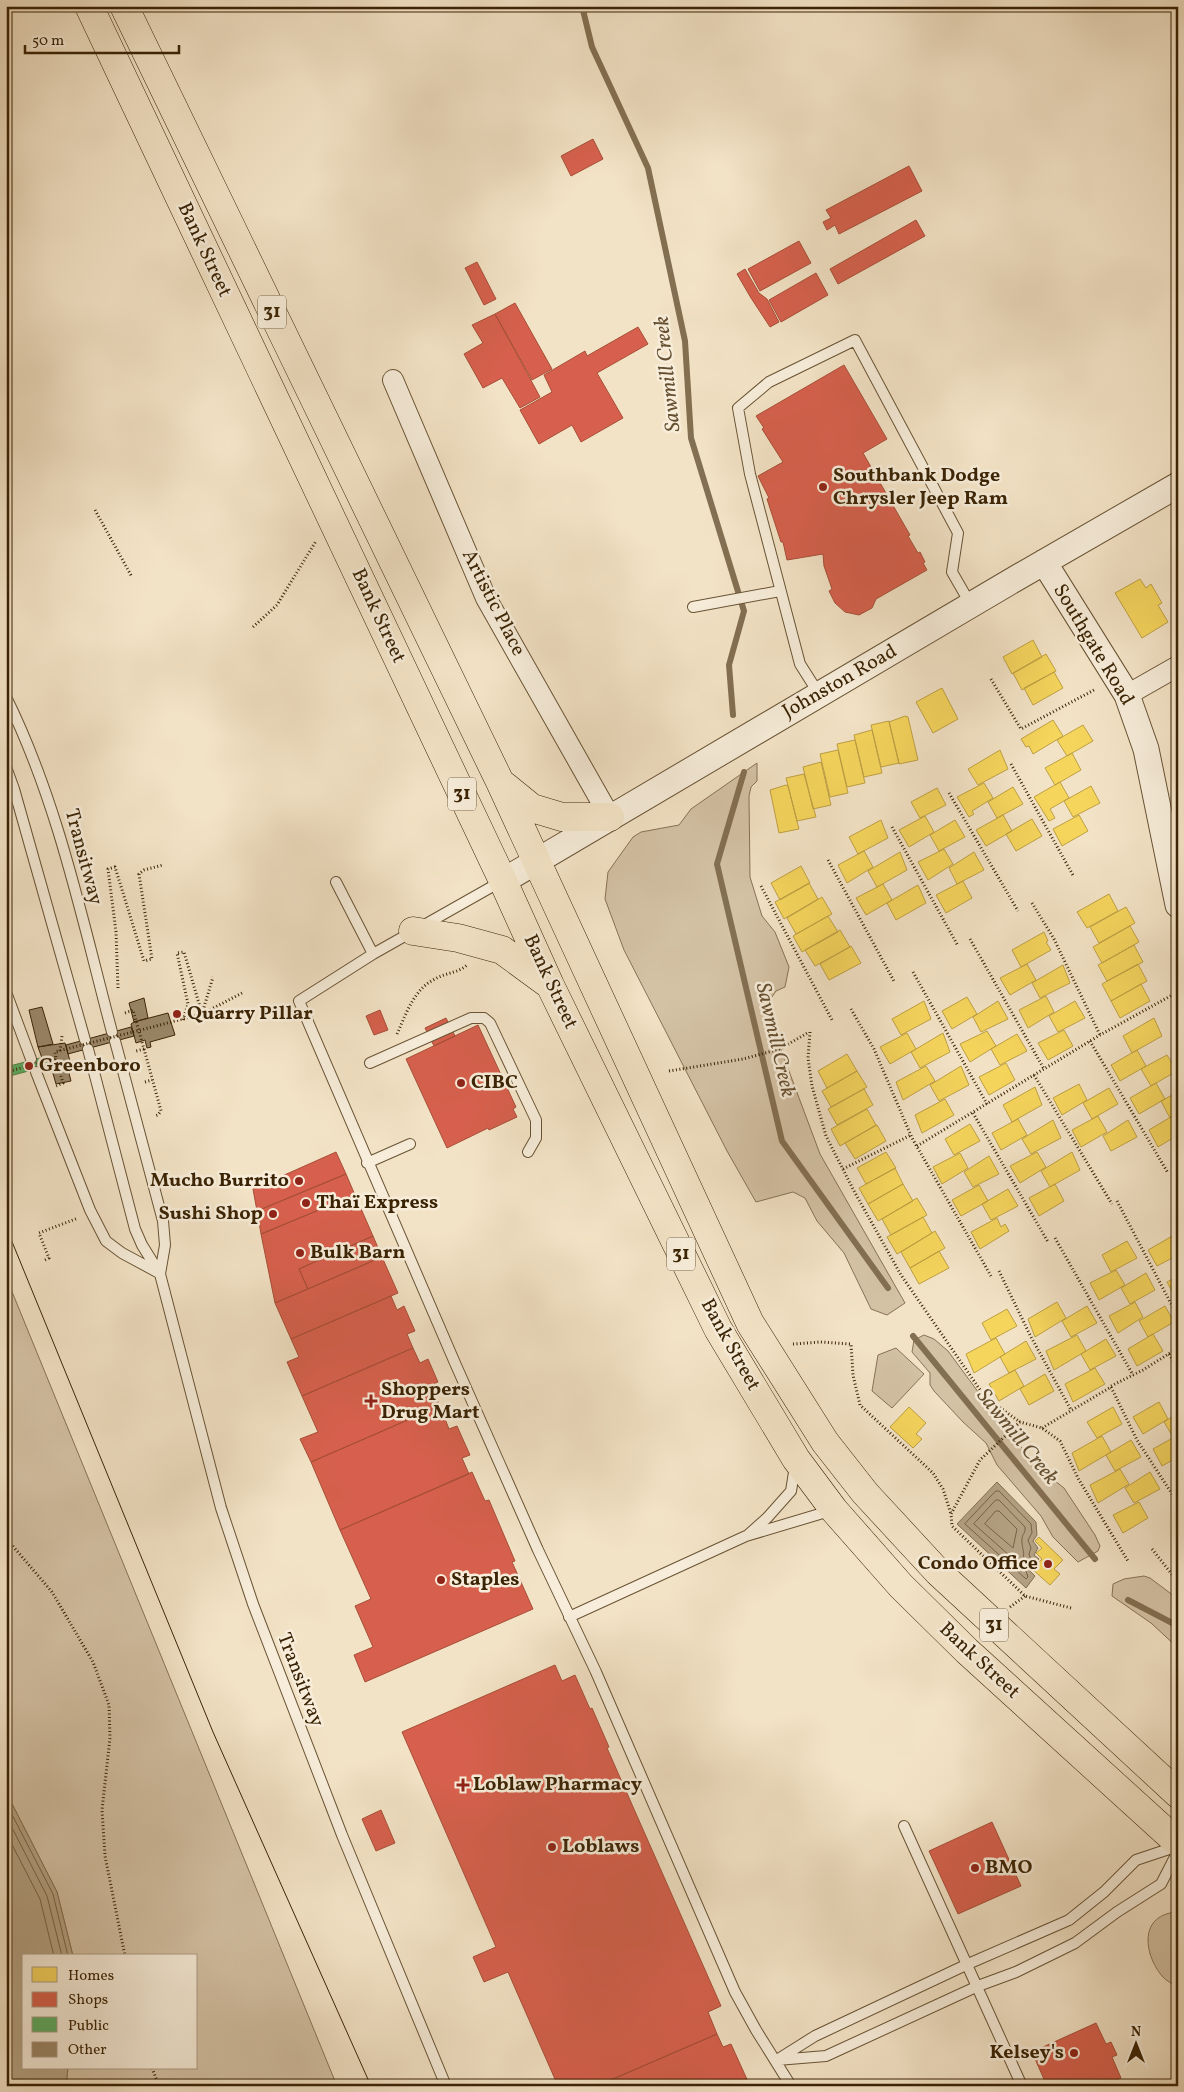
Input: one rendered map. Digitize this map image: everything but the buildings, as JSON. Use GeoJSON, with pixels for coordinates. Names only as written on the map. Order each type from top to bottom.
{"type":"FeatureCollection","features":[{"type":"Feature","properties":{"kind":"main road","name":"Bank Street"},"geometry":{"type":"LineString","coordinates":[[89,6],[503,880],[550,985],[718,1330],[796,1459],[834,1510],[901,1586],[967,1651],[1178,1845]]}},
{"type":"Feature","properties":{"kind":"main road","name":"Bank Street"},"geometry":{"type":"LineString","coordinates":[[124,6],[500,782],[750,1323],[825,1442],[864,1493],[938,1572],[1178,1794]]}},
{"type":"Feature","properties":{"kind":"main road"},"geometry":{"type":"LineString","coordinates":[[500,782],[532,808],[562,817],[610,817]]}},
{"type":"Feature","properties":{"kind":"main road"},"geometry":{"type":"LineString","coordinates":[[413,932],[458,938],[502,950],[550,985]]}},
{"type":"Feature","properties":{"kind":"street","name":"Artistic Place"},"geometry":{"type":"LineString","coordinates":[[393,380],[486,598],[610,817]]}},
{"type":"Feature","properties":{"kind":"street","name":"Johnston Road"},"geometry":{"type":"LineString","coordinates":[[503,880],[1178,485]]}},
{"type":"Feature","properties":{"kind":"street","name":"Southgate Road"},"geometry":{"type":"LineString","coordinates":[[1044,562],[1128,694],[1146,748],[1178,905]]}},
{"type":"Feature","properties":{"kind":"street"},"geometry":{"type":"LineString","coordinates":[[1128,694],[1178,666]]}},
{"type":"Feature","properties":{"kind":"lane"},"geometry":{"type":"LineString","coordinates":[[819,694],[800,664],[750,474],[738,408],[769,382],[855,340],[958,533],[952,572],[971,605]]}},
{"type":"Feature","properties":{"kind":"lane"},"geometry":{"type":"LineString","coordinates":[[693,607],[780,591]]}},
{"type":"Feature","properties":{"kind":"lane","name":"Transitway"},"geometry":{"type":"LineString","coordinates":[[6,696],[30,747],[48,800],[114,1037],[163,1221],[164,1245],[160,1274]]}},
{"type":"Feature","properties":{"kind":"lane","name":"Transitway"},"geometry":{"type":"LineString","coordinates":[[6,767],[17,798],[86,1044],[135,1229],[142,1245],[160,1274],[219,1500],[253,1604],[338,1826],[446,2086]]}},
{"type":"Feature","properties":{"kind":"lane"},"geometry":{"type":"LineString","coordinates":[[503,880],[373,954],[298,1001],[367,1163],[468,1392],[596,1672],[735,1992],[791,2086]]}},
{"type":"Feature","properties":{"kind":"lane"},"geometry":{"type":"LineString","coordinates":[[336,882],[373,954]]}},
{"type":"Feature","properties":{"kind":"lane"},"geometry":{"type":"LineString","coordinates":[[6,992],[31,1059]]}},
{"type":"Feature","properties":{"kind":"lane"},"geometry":{"type":"LineString","coordinates":[[370,1064],[471,1018],[484,1018],[490,1023],[536,1120],[536,1138],[528,1152]]}},
{"type":"Feature","properties":{"kind":"lane"},"geometry":{"type":"LineString","coordinates":[[36,1072],[90,1210],[106,1240],[122,1253],[160,1274]]}},
{"type":"Feature","properties":{"kind":"lane"},"geometry":{"type":"LineString","coordinates":[[367,1163],[410,1144]]}},
{"type":"Feature","properties":{"kind":"lane"},"geometry":{"type":"LineString","coordinates":[[746,1536],[767,1518],[791,1491],[796,1459]]}},
{"type":"Feature","properties":{"kind":"lane"},"geometry":{"type":"LineString","coordinates":[[570,1617],[746,1536],[834,1510]]}},
{"type":"Feature","properties":{"kind":"lane"},"geometry":{"type":"LineString","coordinates":[[904,1826],[1022,2086]]}},
{"type":"Feature","properties":{"kind":"lane"},"geometry":{"type":"LineString","coordinates":[[776,2060],[814,2037],[968,1964],[1069,1920],[1104,1892],[1136,1860],[1178,1845]]}},
{"type":"Feature","properties":{"kind":"lane"},"geometry":{"type":"LineString","coordinates":[[776,2060],[826,2056],[1075,1944],[1117,1912],[1161,1884],[1178,1851]]}},
{"type":"Feature","properties":{"kind":"path"},"geometry":{"type":"LineString","coordinates":[[95,510],[132,577]]}},
{"type":"Feature","properties":{"kind":"path"},"geometry":{"type":"LineString","coordinates":[[253,627],[277,605],[320,534]]}},
{"type":"Feature","properties":{"kind":"path"},"geometry":{"type":"LineString","coordinates":[[991,679],[1021,729],[1094,690]]}},
{"type":"Feature","properties":{"kind":"path"},"geometry":{"type":"LineString","coordinates":[[1011,764],[1074,878]]}},
{"type":"Feature","properties":{"kind":"path"},"geometry":{"type":"LineString","coordinates":[[949,793],[1018,911]]}},
{"type":"Feature","properties":{"kind":"path"},"geometry":{"type":"LineString","coordinates":[[892,827],[958,946]]}},
{"type":"Feature","properties":{"kind":"path"},"geometry":{"type":"LineString","coordinates":[[828,860],[895,984]]}},
{"type":"Feature","properties":{"kind":"path"},"geometry":{"type":"LineString","coordinates":[[118,988],[116,932],[108,868],[115,867],[144,960],[152,959],[140,874],[144,870],[163,865]]}},
{"type":"Feature","properties":{"kind":"path"},"geometry":{"type":"LineString","coordinates":[[761,886],[832,1020]]}},
{"type":"Feature","properties":{"kind":"path"},"geometry":{"type":"LineString","coordinates":[[1032,903],[1054,939],[1100,1035]]}},
{"type":"Feature","properties":{"kind":"path"},"geometry":{"type":"LineString","coordinates":[[970,939],[1044,1069]]}},
{"type":"Feature","properties":{"kind":"path"},"geometry":{"type":"LineString","coordinates":[[183,1020],[188,1004],[177,953],[184,952],[202,1014]]}},
{"type":"Feature","properties":{"kind":"path"},"geometry":{"type":"LineString","coordinates":[[370,1064],[394,1042],[415,996],[433,979],[462,969],[474,960]]}},
{"type":"Feature","properties":{"kind":"path"},"geometry":{"type":"LineString","coordinates":[[913,972],[987,1104]]}},
{"type":"Feature","properties":{"kind":"path"},"geometry":{"type":"LineString","coordinates":[[202,1014],[212,977]]}},
{"type":"Feature","properties":{"kind":"path"},"geometry":{"type":"LineString","coordinates":[[54,1087],[63,1083],[55,1052],[202,1014],[244,992]]}},
{"type":"Feature","properties":{"kind":"path"},"geometry":{"type":"LineString","coordinates":[[917,1146],[1100,1035],[1174,994]]}},
{"type":"Feature","properties":{"kind":"path"},"geometry":{"type":"LineString","coordinates":[[851,1009],[874,1049],[910,1134],[991,1276]]}},
{"type":"Feature","properties":{"kind":"path"},"geometry":{"type":"LineString","coordinates":[[126,1012],[134,1010],[161,1111],[158,1115],[154,1116]]}},
{"type":"Feature","properties":{"kind":"path"},"geometry":{"type":"LineString","coordinates":[[669,1071],[743,1059],[780,1049],[810,1032],[808,1058],[812,1086],[826,1136],[901,1275],[927,1309],[985,1397],[1020,1422],[1042,1428],[1060,1441],[1079,1480],[1128,1561]]}},
{"type":"Feature","properties":{"kind":"path"},"geometry":{"type":"LineString","coordinates":[[60,1051],[62,1036]]}},
{"type":"Feature","properties":{"kind":"path"},"geometry":{"type":"LineString","coordinates":[[1090,1041],[1168,1173]]}},
{"type":"Feature","properties":{"kind":"path"},"geometry":{"type":"LineString","coordinates":[[136,1051],[144,1049]]}},
{"type":"Feature","properties":{"kind":"path"},"geometry":{"type":"LineString","coordinates":[[6,1072],[56,1059]]}},
{"type":"Feature","properties":{"kind":"path"},"geometry":{"type":"LineString","coordinates":[[1034,1075],[1112,1204]]}},
{"type":"Feature","properties":{"kind":"path"},"geometry":{"type":"LineString","coordinates":[[145,1082],[152,1080]]}},
{"type":"Feature","properties":{"kind":"path"},"geometry":{"type":"LineString","coordinates":[[973,1113],[1048,1242]]}},
{"type":"Feature","properties":{"kind":"path"},"geometry":{"type":"LineString","coordinates":[[843,1169],[910,1134]]}},
{"type":"Feature","properties":{"kind":"path"},"geometry":{"type":"LineString","coordinates":[[1174,1170],[1178,1177]]}},
{"type":"Feature","properties":{"kind":"path"},"geometry":{"type":"LineString","coordinates":[[1117,1201],[1178,1317]]}},
{"type":"Feature","properties":{"kind":"path"},"geometry":{"type":"LineString","coordinates":[[45,1260],[49,1258],[39,1233],[78,1218]]}},
{"type":"Feature","properties":{"kind":"path"},"geometry":{"type":"LineString","coordinates":[[1055,1238],[1133,1375]]}},
{"type":"Feature","properties":{"kind":"path"},"geometry":{"type":"LineString","coordinates":[[999,1271],[1030,1335],[1071,1410]]}},
{"type":"Feature","properties":{"kind":"path"},"geometry":{"type":"LineString","coordinates":[[793,1344],[820,1342],[851,1344],[853,1375],[860,1405],[933,1473],[943,1490],[951,1514],[952,1526],[1025,1596],[1071,1608]]}},
{"type":"Feature","properties":{"kind":"path"},"geometry":{"type":"LineString","coordinates":[[1042,1428],[1178,1348]]}},
{"type":"Feature","properties":{"kind":"path"},"geometry":{"type":"LineString","coordinates":[[1169,1354],[1178,1369]]}},
{"type":"Feature","properties":{"kind":"path"},"geometry":{"type":"LineString","coordinates":[[1111,1386],[1137,1440],[1178,1503]]}},
{"type":"Feature","properties":{"kind":"path"},"geometry":{"type":"LineString","coordinates":[[951,1514],[980,1460],[1020,1422]]}},
{"type":"Feature","properties":{"kind":"path"},"geometry":{"type":"LineString","coordinates":[[6,1538],[52,1592],[93,1662],[109,1705],[110,1738],[102,1810],[105,1856],[125,1954]]}},
{"type":"Feature","properties":{"kind":"path"},"geometry":{"type":"LineString","coordinates":[[1152,1549],[1178,1582]]}},
{"type":"Feature","properties":{"kind":"path"},"geometry":{"type":"LineString","coordinates":[[153,2070],[159,2086]]}},
{"type":"Feature","properties":{"kind":"shaded area"},"geometry":{"type":"Polygon","coordinates":[[[757,763],[757,781],[751,787],[749,796],[750,877],[762,916],[775,932],[789,967],[785,987],[776,991],[765,1007],[820,1154],[905,1303],[887,1315],[871,1309],[844,1253],[817,1221],[805,1198],[793,1192],[756,1202],[727,1151],[624,950],[605,899],[608,872],[633,837],[641,832],[679,825],[691,809],[757,763]]]}},
{"type":"Feature","properties":{"kind":"shaded area"},"geometry":{"type":"Polygon","coordinates":[[[6,1277],[337,2086],[66,2086],[68,2070],[198,2070],[198,1954],[72,1954],[57,1892],[6,1792],[6,1277]]]}},
{"type":"Feature","properties":{"kind":"shaded area"},"geometry":{"type":"Polygon","coordinates":[[[924,1335],[934,1339],[948,1351],[990,1408],[999,1416],[1013,1438],[1045,1473],[1064,1488],[1095,1535],[1100,1546],[1098,1551],[1078,1562],[1053,1537],[1041,1516],[997,1465],[986,1443],[934,1391],[930,1385],[930,1373],[912,1352],[914,1340],[924,1335]]]}},
{"type":"Feature","properties":{"kind":"shaded area"},"geometry":{"type":"Polygon","coordinates":[[[896,1348],[924,1374],[892,1408],[872,1391],[878,1355],[896,1348]]]}},
{"type":"Feature","properties":{"kind":"shaded area"},"geometry":{"type":"Polygon","coordinates":[[[1144,1576],[1150,1578],[1178,1599],[1178,1648],[1151,1623],[1112,1596],[1113,1584],[1124,1579],[1144,1576]]]}},
{"type":"Feature","properties":{"kind":"shaded area"},"geometry":{"type":"Polygon","coordinates":[[[1178,1912],[1178,1987],[1164,1978],[1156,1967],[1148,1946],[1148,1936],[1156,1920],[1165,1914],[1178,1912]]]}},
{"type":"Feature","properties":{"kind":"water"},"geometry":{"type":"Polygon","coordinates":[[[997,1482],[1036,1522],[1037,1535],[1033,1541],[1038,1548],[1034,1555],[1039,1559],[1029,1570],[1035,1576],[1026,1588],[957,1524],[997,1482]]]}},
{"type":"Feature","properties":{"kind":"water"},"geometry":{"type":"Polygon","coordinates":[[[6,1792],[57,1892],[72,1954],[22,1954],[22,2070],[68,2070],[66,2086],[6,2086],[6,1792]]]}},
{"type":"Feature","properties":{"kind":"waterway","name":"Sawmill Creek"},"geometry":{"type":"LineString","coordinates":[[582,6],[592,47],[648,168],[685,341],[691,438],[744,611],[729,665],[733,715]]}},
{"type":"Feature","properties":{"kind":"waterway","name":"Sawmill Creek"},"geometry":{"type":"LineString","coordinates":[[744,772],[717,864],[782,1141],[888,1288]]}},
{"type":"Feature","properties":{"kind":"waterway","name":"Sawmill Creek"},"geometry":{"type":"LineString","coordinates":[[913,1336],[1095,1559]]}},
{"type":"Feature","properties":{"kind":"waterway","name":"Sawmill Creek"},"geometry":{"type":"LineString","coordinates":[[1128,1600],[1178,1626]]}},
{"type":"Feature","properties":{"kind":"tram line"},"geometry":{"type":"LineString","coordinates":[[6,1227],[213,1732],[371,2086]]}},
{"type":"Feature","properties":{"kind":"place","name":"Southbank Dodge Chrysler Jeep Ram"},"geometry":{"type":"Point","coordinates":[823,487]}},
{"type":"Feature","properties":{"kind":"place","name":"Quarry Pillar"},"geometry":{"type":"Point","coordinates":[177,1014]}},
{"type":"Feature","properties":{"kind":"place","name":"Greenboro"},"geometry":{"type":"Point","coordinates":[29,1066]}},
{"type":"Feature","properties":{"kind":"place","name":"CIBC"},"geometry":{"type":"Point","coordinates":[461,1083]}},
{"type":"Feature","properties":{"kind":"place","name":"Mucho Burrito"},"geometry":{"type":"Point","coordinates":[299,1181]}},
{"type":"Feature","properties":{"kind":"place","name":"Thaï Express"},"geometry":{"type":"Point","coordinates":[306,1203]}},
{"type":"Feature","properties":{"kind":"place","name":"Sushi Shop"},"geometry":{"type":"Point","coordinates":[273,1214]}},
{"type":"Feature","properties":{"kind":"place","name":"Bulk Barn"},"geometry":{"type":"Point","coordinates":[300,1253]}},
{"type":"Feature","properties":{"kind":"place","name":"Shoppers Drug Mart"},"geometry":{"type":"Point","coordinates":[371,1401]}},
{"type":"Feature","properties":{"kind":"place","name":"Condo Office"},"geometry":{"type":"Point","coordinates":[1048,1564]}},
{"type":"Feature","properties":{"kind":"place","name":"Staples"},"geometry":{"type":"Point","coordinates":[441,1580]}},
{"type":"Feature","properties":{"kind":"place","name":"Loblaw Pharmacy"},"geometry":{"type":"Point","coordinates":[463,1785]}},
{"type":"Feature","properties":{"kind":"place","name":"Loblaws"},"geometry":{"type":"Point","coordinates":[552,1847]}},
{"type":"Feature","properties":{"kind":"place","name":"BMO"},"geometry":{"type":"Point","coordinates":[975,1868]}},
{"type":"Feature","properties":{"kind":"place","name":"Kelsey's"},"geometry":{"type":"Point","coordinates":[1074,2053]}}]}
